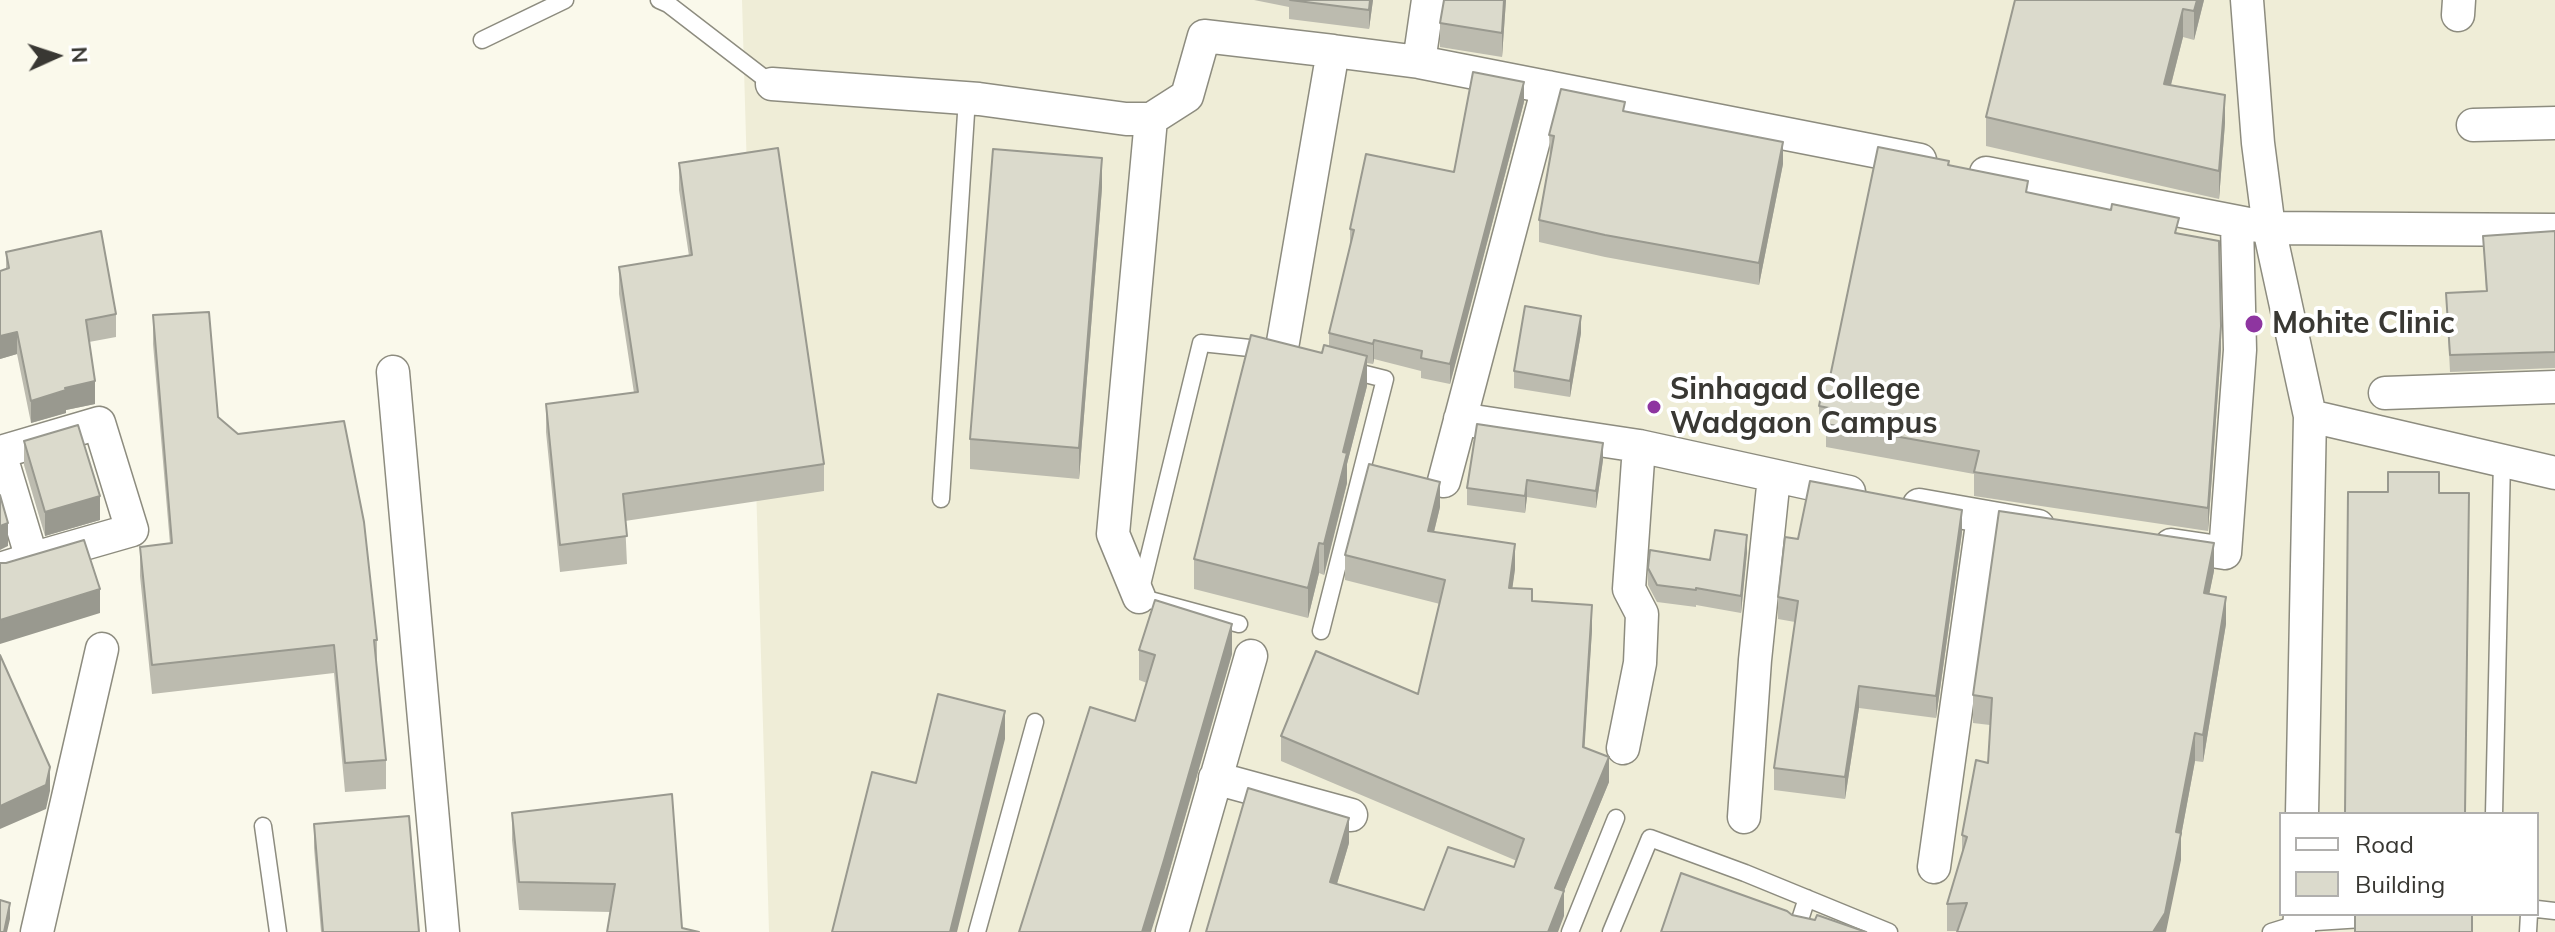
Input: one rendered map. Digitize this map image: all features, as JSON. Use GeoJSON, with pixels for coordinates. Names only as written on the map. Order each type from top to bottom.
{"type":"FeatureCollection","features":[{"type":"Feature","properties":{"kind":"street"},"geometry":{"type":"LineString","coordinates":[[1419,62],[1428,0]]}},
{"type":"Feature","properties":{"kind":"street"},"geometry":{"type":"LineString","coordinates":[[2247,0],[2258,143],[2269,228],[2310,416],[2302,812]]}},
{"type":"Feature","properties":{"kind":"street"},"geometry":{"type":"LineString","coordinates":[[772,84],[967,98],[1126,119],[1151,119],[1187,96],[1204,36],[1419,62],[2269,228],[2555,230]]}},
{"type":"Feature","properties":{"kind":"street"},"geometry":{"type":"LineString","coordinates":[[1287,350],[1333,51]]}},
{"type":"Feature","properties":{"kind":"street"},"geometry":{"type":"LineString","coordinates":[[1444,481],[1548,87]]}},
{"type":"Feature","properties":{"kind":"street"},"geometry":{"type":"LineString","coordinates":[[1139,597],[1113,534],[1151,119]]}},
{"type":"Feature","properties":{"kind":"street"},"geometry":{"type":"LineString","coordinates":[[2473,125],[2555,123]]}},
{"type":"Feature","properties":{"kind":"street"},"geometry":{"type":"LineString","coordinates":[[2134,540],[2225,553],[2240,350],[2237,223]]}},
{"type":"Feature","properties":{"kind":"street"},"geometry":{"type":"LineString","coordinates":[[393,372],[443,932]]}},
{"type":"Feature","properties":{"kind":"street"},"geometry":{"type":"LineString","coordinates":[[2385,393],[2555,387]]}},
{"type":"Feature","properties":{"kind":"street"},"geometry":{"type":"LineString","coordinates":[[2310,416],[2555,473]]}},
{"type":"Feature","properties":{"kind":"street"},"geometry":{"type":"LineString","coordinates":[[1460,419],[1639,446],[1886,499],[2074,531]]}},
{"type":"Feature","properties":{"kind":"street"},"geometry":{"type":"LineString","coordinates":[[0,569],[132,530],[99,423],[1,453],[32,559]]}},
{"type":"Feature","properties":{"kind":"street"},"geometry":{"type":"LineString","coordinates":[[1623,748],[1640,663],[1642,614],[1629,589],[1639,446]]}},
{"type":"Feature","properties":{"kind":"street"},"geometry":{"type":"LineString","coordinates":[[1744,817],[1755,660],[1774,477]]}},
{"type":"Feature","properties":{"kind":"street"},"geometry":{"type":"LineString","coordinates":[[1934,867],[1983,517]]}},
{"type":"Feature","properties":{"kind":"street"},"geometry":{"type":"LineString","coordinates":[[37,932],[102,649]]}},
{"type":"Feature","properties":{"kind":"street"},"geometry":{"type":"LineString","coordinates":[[1172,932],[1251,656]]}},
{"type":"Feature","properties":{"kind":"street"},"geometry":{"type":"LineString","coordinates":[[1215,778],[1351,815]]}},
{"type":"Feature","properties":{"kind":"lane"},"geometry":{"type":"LineString","coordinates":[[482,40],[565,0]]}},
{"type":"Feature","properties":{"kind":"lane"},"geometry":{"type":"LineString","coordinates":[[659,0],[772,84]]}},
{"type":"Feature","properties":{"kind":"lane"},"geometry":{"type":"LineString","coordinates":[[941,499],[967,98]]}},
{"type":"Feature","properties":{"kind":"lane"},"geometry":{"type":"LineString","coordinates":[[1239,624],[1139,597],[1201,343],[1287,350]]}},
{"type":"Feature","properties":{"kind":"lane"},"geometry":{"type":"LineString","coordinates":[[1321,631],[1385,379],[1327,364]]}},
{"type":"Feature","properties":{"kind":"lane"},"geometry":{"type":"LineString","coordinates":[[2494,812],[2502,461]]}},
{"type":"Feature","properties":{"kind":"lane"},"geometry":{"type":"LineString","coordinates":[[977,932],[1035,722]]}},
{"type":"Feature","properties":{"kind":"lane"},"geometry":{"type":"LineString","coordinates":[[1570,932],[1616,818]]}},
{"type":"Feature","properties":{"kind":"lane"},"geometry":{"type":"LineString","coordinates":[[263,826],[278,932]]}},
{"type":"Feature","properties":{"kind":"lane"},"geometry":{"type":"LineString","coordinates":[[1611,932],[1650,838],[1889,932]]}},
{"type":"Feature","properties":{"kind":"lane"},"geometry":{"type":"LineString","coordinates":[[1796,932],[1807,898]]}},
{"type":"Feature","properties":{"kind":"lane"},"geometry":{"type":"LineString","coordinates":[[2292,925],[2389,918]]}},
{"type":"Feature","properties":{"kind":"shaded area","name":"Sinhagad College Wadgaon Campus"},"geometry":{"type":"Polygon","coordinates":[[[742,0],[2555,0],[2555,932],[769,932],[742,0]]]}},
{"type":"Feature","properties":{"kind":"building"},"geometry":{"type":"Polygon","coordinates":[[[1290,0],[1370,0],[1369,10],[1290,0]]]}},
{"type":"Feature","properties":{"kind":"building"},"geometry":{"type":"Polygon","coordinates":[[[1444,0],[1504,0],[1502,33],[1440,23],[1444,0]]]}},
{"type":"Feature","properties":{"kind":"building"},"geometry":{"type":"Polygon","coordinates":[[[2015,0],[2197,0],[2194,11],[2183,9],[2164,84],[2225,95],[2219,171],[1986,117],[2015,0]]]}},
{"type":"Feature","properties":{"kind":"building"},"geometry":{"type":"Polygon","coordinates":[[[1473,72],[1524,82],[1450,364],[1421,358],[1422,351],[1374,340],[1373,344],[1329,333],[1354,230],[1350,229],[1366,154],[1454,172],[1473,72]]]}},
{"type":"Feature","properties":{"kind":"building"},"geometry":{"type":"Polygon","coordinates":[[[1561,89],[1625,102],[1623,111],[1783,142],[1759,263],[1539,220],[1554,136],[1549,135],[1561,89]]]}},
{"type":"Feature","properties":{"kind":"building"},"geometry":{"type":"Polygon","coordinates":[[[1878,147],[2028,181],[2026,192],[2111,210],[2112,204],[2179,218],[2175,233],[2219,241],[2221,326],[2208,508],[1974,472],[1979,451],[1826,424],[1829,408],[1819,406],[1825,376],[1830,377],[1878,147]]]}},
{"type":"Feature","properties":{"kind":"building"},"geometry":{"type":"Polygon","coordinates":[[[778,148],[824,464],[623,494],[627,536],[560,545],[546,404],[638,392],[619,267],[692,255],[679,163],[778,148]]]}},
{"type":"Feature","properties":{"kind":"building"},"geometry":{"type":"Polygon","coordinates":[[[993,149],[1102,158],[1079,448],[970,439],[993,149]]]}},
{"type":"Feature","properties":{"kind":"building"},"geometry":{"type":"Polygon","coordinates":[[[101,231],[116,314],[86,320],[95,381],[31,401],[17,332],[0,336],[0,271],[9,268],[6,252],[101,231]]]}},
{"type":"Feature","properties":{"kind":"building"},"geometry":{"type":"Polygon","coordinates":[[[2555,231],[2555,352],[2450,355],[2446,293],[2487,291],[2483,236],[2555,231]]]}},
{"type":"Feature","properties":{"kind":"building"},"geometry":{"type":"Polygon","coordinates":[[[1525,306],[1581,316],[1570,381],[1514,371],[1525,306]]]}},
{"type":"Feature","properties":{"kind":"building"},"geometry":{"type":"Polygon","coordinates":[[[209,312],[218,417],[238,434],[344,421],[364,522],[386,760],[345,763],[334,645],[152,665],[140,547],[172,543],[153,315],[209,312]]]}},
{"type":"Feature","properties":{"kind":"building"},"geometry":{"type":"Polygon","coordinates":[[[1251,335],[1322,353],[1324,345],[1367,356],[1324,544],[1319,543],[1308,588],[1194,559],[1251,335]]]}},
{"type":"Feature","properties":{"kind":"building"},"geometry":{"type":"Polygon","coordinates":[[[1477,424],[1603,443],[1596,491],[1527,480],[1525,496],[1467,488],[1477,424]]]}},
{"type":"Feature","properties":{"kind":"building"},"geometry":{"type":"Polygon","coordinates":[[[78,425],[100,496],[45,512],[24,441],[78,425]]]}},
{"type":"Feature","properties":{"kind":"building"},"geometry":{"type":"Polygon","coordinates":[[[1369,464],[1440,482],[1428,531],[1515,544],[1509,588],[1532,589],[1532,601],[1592,605],[1583,747],[1609,757],[1555,888],[1564,891],[1548,932],[1206,932],[1248,788],[1349,818],[1330,882],[1424,910],[1448,847],[1514,867],[1524,839],[1281,736],[1316,651],[1418,694],[1445,580],[1345,555],[1369,464]]]}},
{"type":"Feature","properties":{"kind":"building"},"geometry":{"type":"Polygon","coordinates":[[[2388,472],[2439,472],[2439,493],[2469,493],[2465,812],[2345,812],[2348,492],[2388,492],[2388,472]]]}},
{"type":"Feature","properties":{"kind":"building"},"geometry":{"type":"Polygon","coordinates":[[[1810,481],[1962,510],[1936,696],[1859,686],[1845,777],[1774,768],[1798,601],[1778,597],[1785,537],[1798,539],[1810,481]]]}},
{"type":"Feature","properties":{"kind":"building"},"geometry":{"type":"Polygon","coordinates":[[[0,495],[8,523],[0,526],[0,495]]]}},
{"type":"Feature","properties":{"kind":"building"},"geometry":{"type":"Polygon","coordinates":[[[1999,511],[2214,543],[2204,593],[2226,597],[2203,735],[2195,733],[2176,832],[2181,833],[2165,913],[2153,932],[1957,932],[1967,903],[1947,904],[1967,837],[1962,835],[1976,760],[1988,763],[1992,698],[1973,695],[1999,511]]]}},
{"type":"Feature","properties":{"kind":"building"},"geometry":{"type":"Polygon","coordinates":[[[1715,530],[1747,535],[1741,596],[1657,585],[1648,568],[1650,550],[1710,560],[1715,530]]]}},
{"type":"Feature","properties":{"kind":"building"},"geometry":{"type":"Polygon","coordinates":[[[84,540],[100,589],[0,620],[0,563],[84,540]]]}},
{"type":"Feature","properties":{"kind":"building"},"geometry":{"type":"Polygon","coordinates":[[[1155,600],[1232,624],[1142,932],[1019,932],[1090,707],[1135,721],[1155,655],[1139,650],[1155,600]]]}},
{"type":"Feature","properties":{"kind":"building"},"geometry":{"type":"Polygon","coordinates":[[[0,655],[50,767],[46,785],[0,806],[0,655]]]}},
{"type":"Feature","properties":{"kind":"building"},"geometry":{"type":"Polygon","coordinates":[[[938,694],[1005,711],[950,932],[832,932],[872,772],[916,783],[938,694]]]}},
{"type":"Feature","properties":{"kind":"building"},"geometry":{"type":"Polygon","coordinates":[[[672,794],[682,928],[699,932],[607,932],[615,884],[519,882],[512,813],[672,794]]]}},
{"type":"Feature","properties":{"kind":"building"},"geometry":{"type":"Polygon","coordinates":[[[409,816],[419,932],[323,932],[314,824],[409,816]]]}},
{"type":"Feature","properties":{"kind":"building"},"geometry":{"type":"Polygon","coordinates":[[[1681,873],[1792,915],[1815,920],[1817,915],[1866,932],[1661,932],[1681,873]]]}},
{"type":"Feature","properties":{"kind":"building"},"geometry":{"type":"Polygon","coordinates":[[[0,900],[10,903],[4,932],[0,932],[0,900]]]}},
{"type":"Feature","properties":{"kind":"building"},"geometry":{"type":"Polygon","coordinates":[[[2355,916],[2472,916],[2472,932],[2355,932],[2355,916]]]}},
{"type":"Feature","properties":{"kind":"place","name":"Mohite Clinic"},"geometry":{"type":"Point","coordinates":[2254,324]}},
{"type":"Feature","properties":{"kind":"place","name":"Sinhagad College Wadgaon Campus"},"geometry":{"type":"Point","coordinates":[1654,407]}}]}
